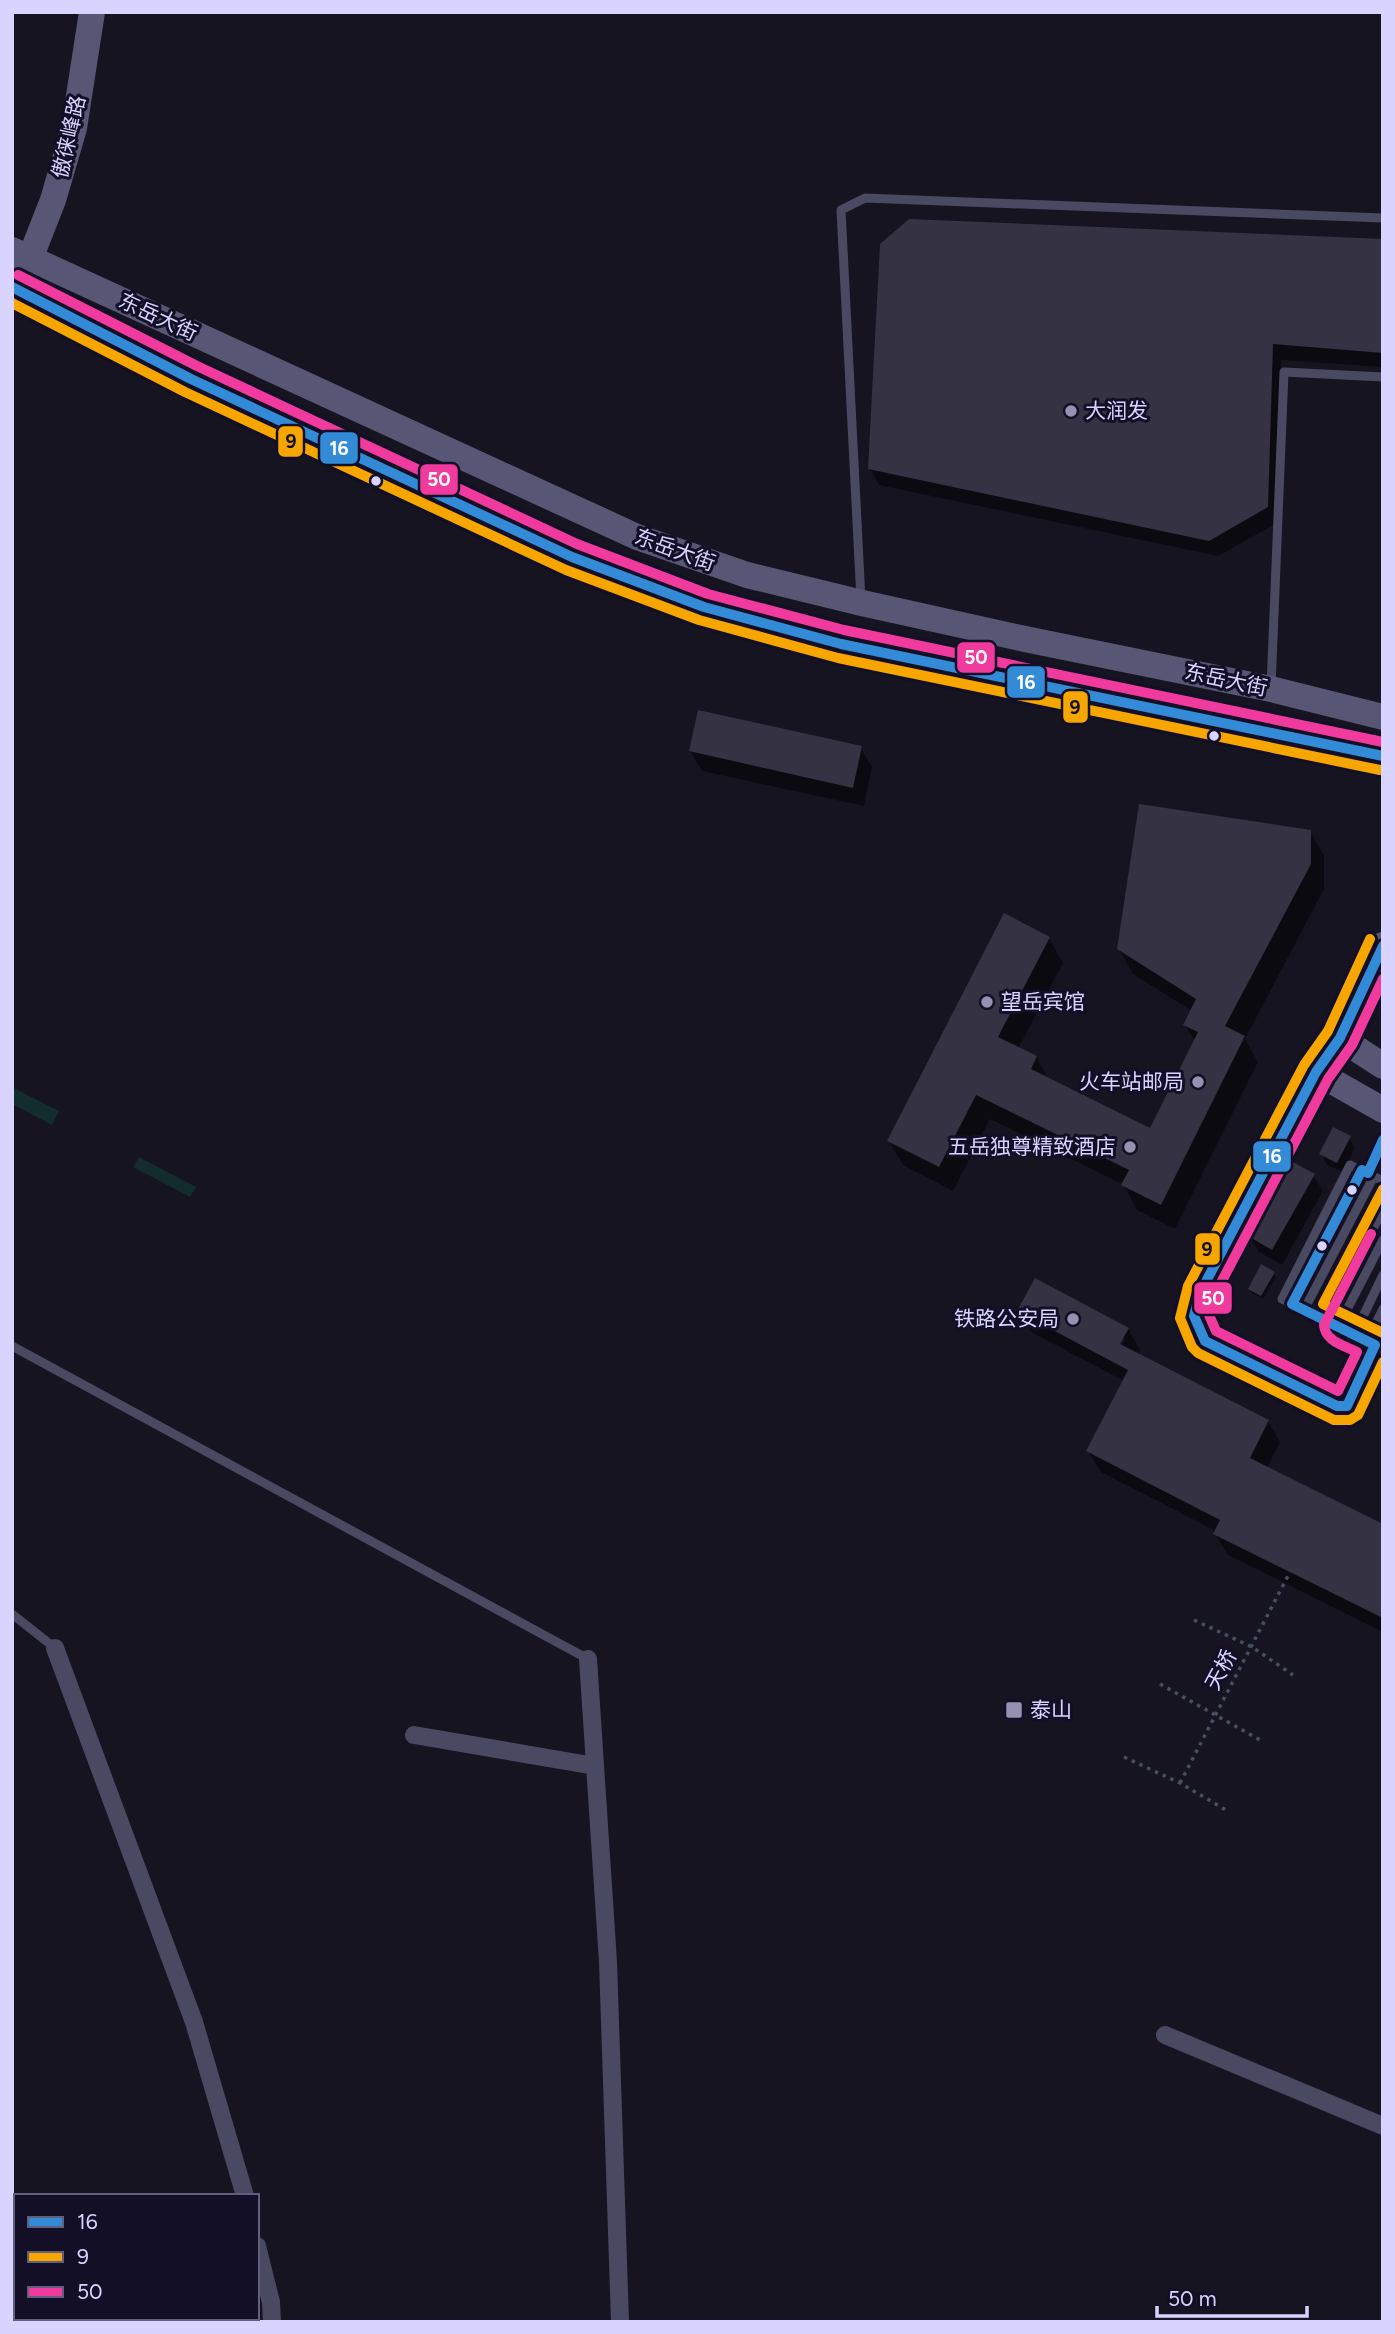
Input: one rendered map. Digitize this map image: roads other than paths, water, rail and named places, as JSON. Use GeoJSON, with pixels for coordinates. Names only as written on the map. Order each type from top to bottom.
{"type":"FeatureCollection","features":[{"type":"Feature","properties":{"kind":"main road","name":"傲徕峰路"},"geometry":{"type":"LineString","coordinates":[[14,288],[22,254],[53,200],[74,128],[92,12]]}},
{"type":"Feature","properties":{"kind":"main road","name":"东岳大街"},"geometry":{"type":"LineString","coordinates":[[22,254],[637,537],[747,575],[862,603],[1271,689],[1383,717]]}},
{"type":"Feature","properties":{"kind":"main road","name":"东岳大街"},"geometry":{"type":"LineString","coordinates":[[14,288],[191,379],[559,551],[704,607],[841,643],[1383,756]]}},
{"type":"Feature","properties":{"kind":"main road"},"geometry":{"type":"LineString","coordinates":[[1200,1293],[1316,1073],[1340,1038],[1383,945]]}},
{"type":"Feature","properties":{"kind":"main road"},"geometry":{"type":"LineString","coordinates":[[1340,1038],[1383,1066]]}},
{"type":"Feature","properties":{"kind":"main road"},"geometry":{"type":"LineString","coordinates":[[1316,1073],[1383,1110]]}},
{"type":"Feature","properties":{"kind":"street"},"geometry":{"type":"LineString","coordinates":[[55,1648],[194,2022],[244,2194]]}},
{"type":"Feature","properties":{"kind":"street"},"geometry":{"type":"LineString","coordinates":[[588,1658],[608,1962],[620,2322]]}},
{"type":"Feature","properties":{"kind":"street"},"geometry":{"type":"LineString","coordinates":[[414,1735],[595,1766]]}},
{"type":"Feature","properties":{"kind":"street"},"geometry":{"type":"LineString","coordinates":[[1165,2035],[1383,2126]]}},
{"type":"Feature","properties":{"kind":"street"},"geometry":{"type":"LineString","coordinates":[[259,2254],[271,2302],[272,2322]]}},
{"type":"Feature","properties":{"kind":"lane"},"geometry":{"type":"LineString","coordinates":[[862,603],[841,209],[865,198],[1383,218]]}},
{"type":"Feature","properties":{"kind":"lane"},"geometry":{"type":"LineString","coordinates":[[1271,689],[1284,372],[1383,377]]}},
{"type":"Feature","properties":{"kind":"lane"},"geometry":{"type":"LineString","coordinates":[[1315,1315],[1374,1177],[1383,1139]]}},
{"type":"Feature","properties":{"kind":"lane"},"geometry":{"type":"LineString","coordinates":[[1374,1177],[1350,1165],[1282,1299],[1375,1343]]}},
{"type":"Feature","properties":{"kind":"lane"},"geometry":{"type":"LineString","coordinates":[[1304,1310],[1374,1177]]}},
{"type":"Feature","properties":{"kind":"lane"},"geometry":{"type":"LineString","coordinates":[[1325,1320],[1383,1210]]}},
{"type":"Feature","properties":{"kind":"lane"},"geometry":{"type":"LineString","coordinates":[[1338,1327],[1383,1240]]}},
{"type":"Feature","properties":{"kind":"lane"},"geometry":{"type":"LineString","coordinates":[[1354,1335],[1383,1275]]}},
{"type":"Feature","properties":{"kind":"lane"},"geometry":{"type":"LineString","coordinates":[[1200,1293],[1194,1316],[1205,1341],[1337,1406],[1347,1406],[1375,1343],[1383,1309]]}},
{"type":"Feature","properties":{"kind":"lane"},"geometry":{"type":"LineString","coordinates":[[12,1346],[588,1658]]}},
{"type":"Feature","properties":{"kind":"lane"},"geometry":{"type":"LineString","coordinates":[[12,1614],[55,1648]]}},
{"type":"Feature","properties":{"kind":"place","name":"大润发"},"geometry":{"type":"Point","coordinates":[1071,411]}},
{"type":"Feature","properties":{"kind":"place","name":"望岳宾馆"},"geometry":{"type":"Point","coordinates":[987,1002]}},
{"type":"Feature","properties":{"kind":"place","name":"火车站邮局"},"geometry":{"type":"Point","coordinates":[1198,1082]}},
{"type":"Feature","properties":{"kind":"place","name":"五岳独尊精致酒店"},"geometry":{"type":"Point","coordinates":[1130,1147]}},
{"type":"Feature","properties":{"kind":"place","name":"铁路公安局"},"geometry":{"type":"Point","coordinates":[1073,1319]}},
{"type":"Feature","properties":{"kind":"place","name":"泰山"},"geometry":{"type":"Point","coordinates":[1014,1710]}}]}
